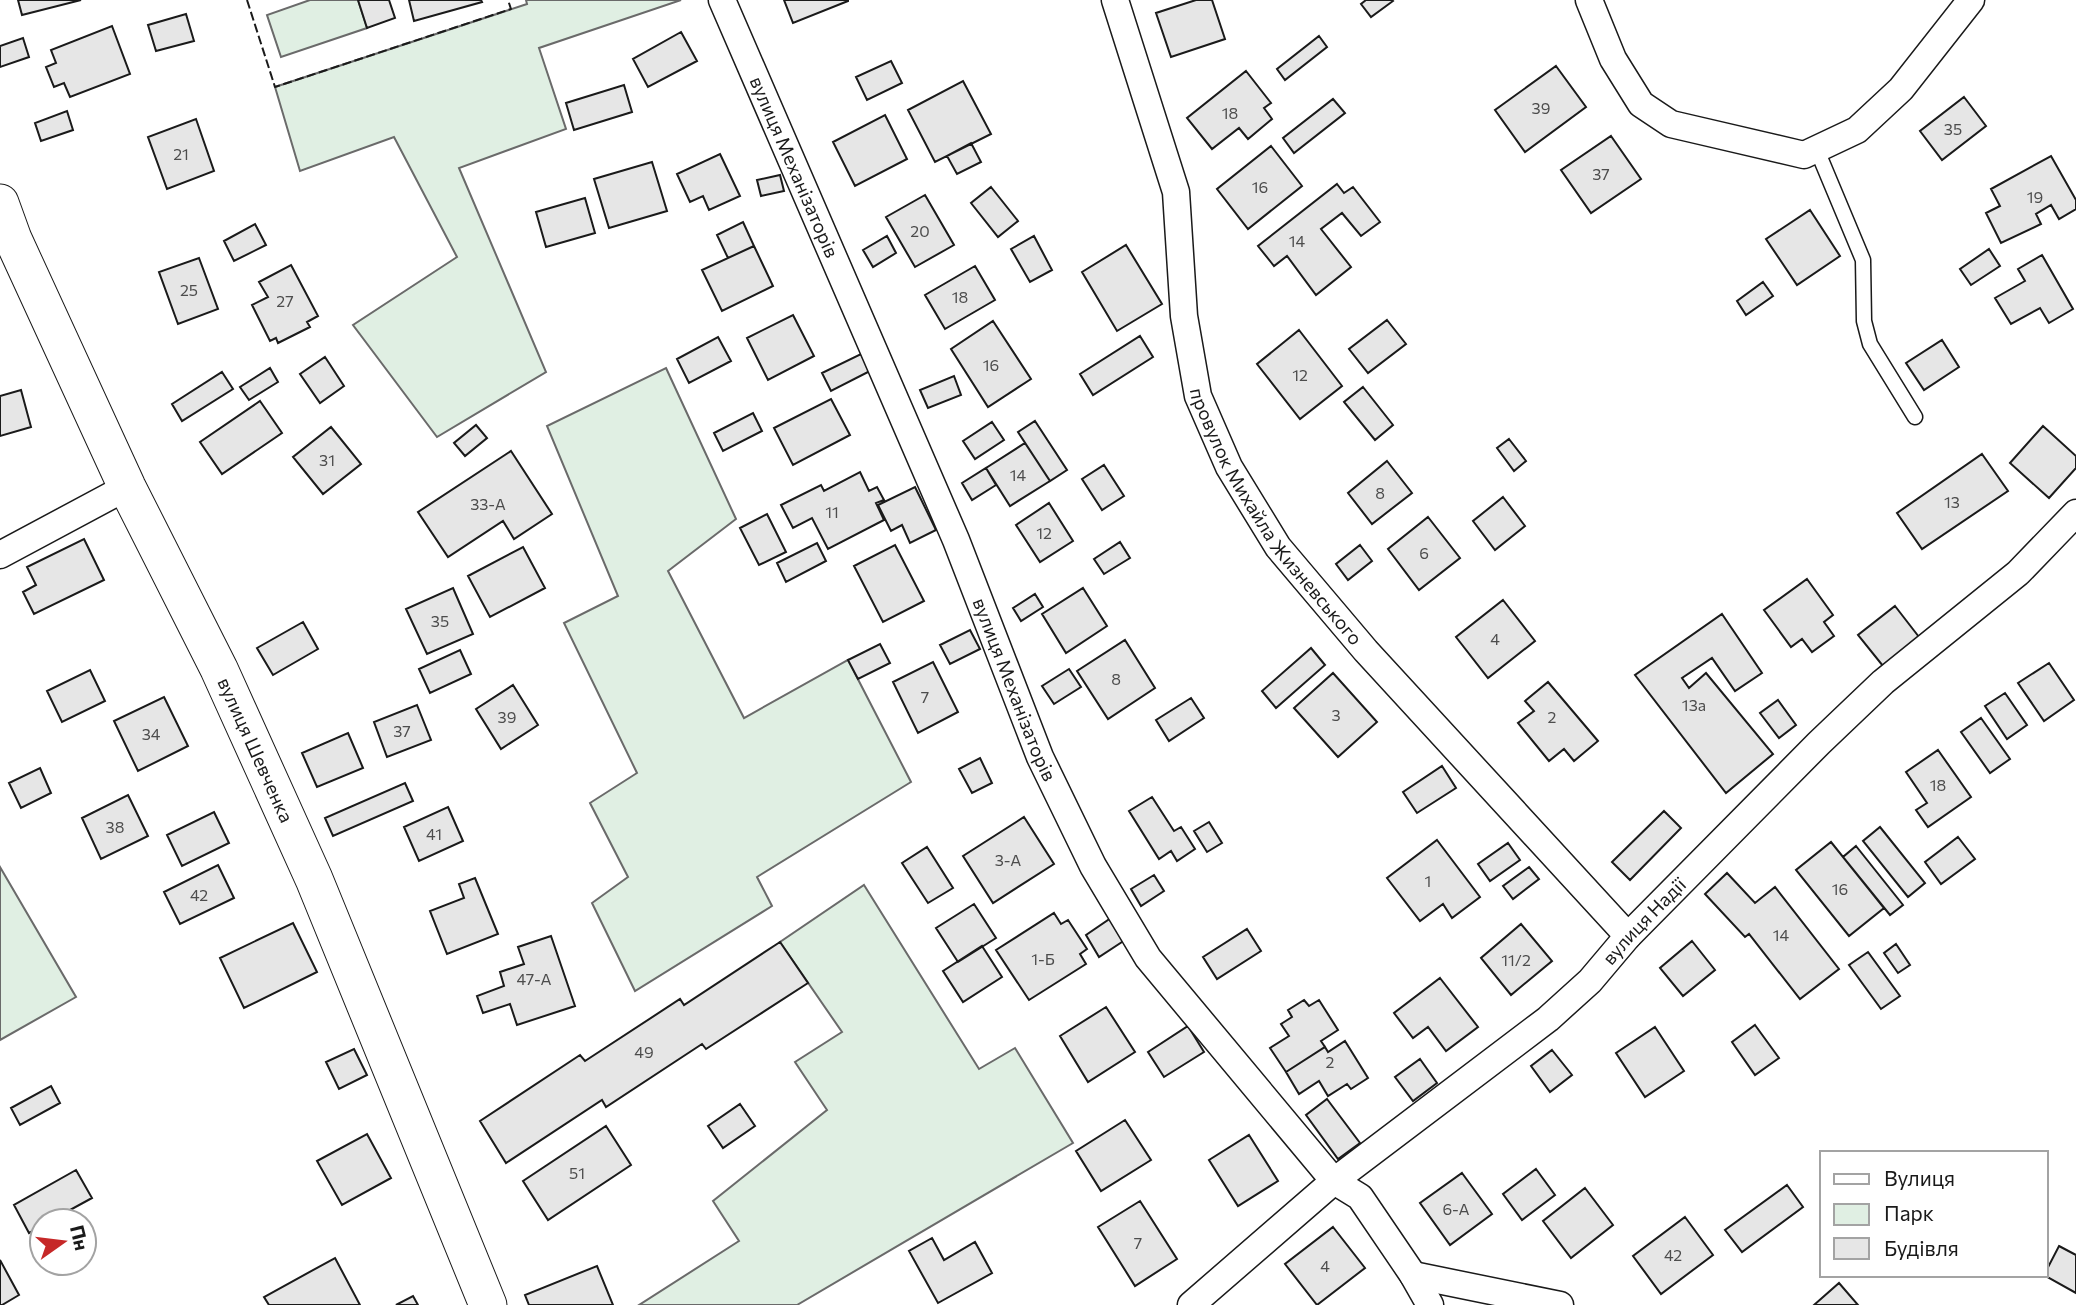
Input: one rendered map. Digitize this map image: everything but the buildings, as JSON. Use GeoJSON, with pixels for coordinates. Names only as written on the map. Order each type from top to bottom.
{"type":"FeatureCollection","features":[{"type":"Feature","properties":{"kind":"main road","name":"вулиця Шевченка"},"geometry":{"type":"LineString","coordinates":[[0,203],[13,239],[127,487],[219,669],[314,879],[488,1305]]}},
{"type":"Feature","properties":{"kind":"street","name":"вулиця Механізаторів"},"geometry":{"type":"LineString","coordinates":[[722,0],[956,540],[1040,757],[1093,866],[1148,958],[1334,1181],[1360,1197],[1430,1305]]}},
{"type":"Feature","properties":{"kind":"street","name":"провулок Михайла Жизневського"},"geometry":{"type":"LineString","coordinates":[[1115,0],[1176,192],[1184,316],[1198,396],[1229,467],[1278,547],[1366,651],[1628,936]]}},
{"type":"Feature","properties":{"kind":"street"},"geometry":{"type":"LineString","coordinates":[[1589,0],[1614,60],[1641,104],[1671,124],[1804,155],[1857,130],[1901,89],[1971,0]]}},
{"type":"Feature","properties":{"kind":"street"},"geometry":{"type":"LineString","coordinates":[[0,555],[127,487]]}},
{"type":"Feature","properties":{"kind":"street","name":"вулиця Надії"},"geometry":{"type":"LineString","coordinates":[[1191,1305],[1334,1181],[1548,1019],[1590,981],[1628,936],[1865,699],[2018,573],[2076,513]]}},
{"type":"Feature","properties":{"kind":"street"},"geometry":{"type":"LineString","coordinates":[[1413,1275],[1560,1305]]}},
{"type":"Feature","properties":{"kind":"lane"},"geometry":{"type":"LineString","coordinates":[[1817,150],[1863,260],[1864,321],[1870,344],[1915,417]]}},
{"type":"Feature","properties":{"kind":"green space"},"geometry":{"type":"Polygon","coordinates":[[[310,0],[358,0],[367,28],[281,57],[267,15],[310,0]]]}},
{"type":"Feature","properties":{"kind":"green space"},"geometry":{"type":"Polygon","coordinates":[[[526,0],[681,0],[539,48],[566,129],[459,168],[546,372],[437,437],[353,325],[457,257],[394,137],[300,171],[275,87],[527,4],[526,0]]]}},
{"type":"Feature","properties":{"kind":"green space"},"geometry":{"type":"Polygon","coordinates":[[[666,368],[736,519],[668,571],[744,718],[848,660],[911,782],[757,877],[772,906],[635,991],[592,903],[628,877],[590,803],[637,773],[564,623],[618,596],[547,426],[666,368]]]}},
{"type":"Feature","properties":{"kind":"green space"},"geometry":{"type":"Polygon","coordinates":[[[0,867],[76,997],[0,1040],[0,867]]]}},
{"type":"Feature","properties":{"kind":"green space"},"geometry":{"type":"Polygon","coordinates":[[[864,885],[979,1069],[1015,1048],[1073,1143],[797,1305],[639,1305],[739,1241],[713,1201],[827,1110],[795,1062],[842,1032],[780,942],[864,885]]]}},
{"type":"Feature","properties":{"kind":"fence"},"geometry":{"type":"LineString","coordinates":[[247,0],[275,87],[511,9],[508,0]]}}]}
